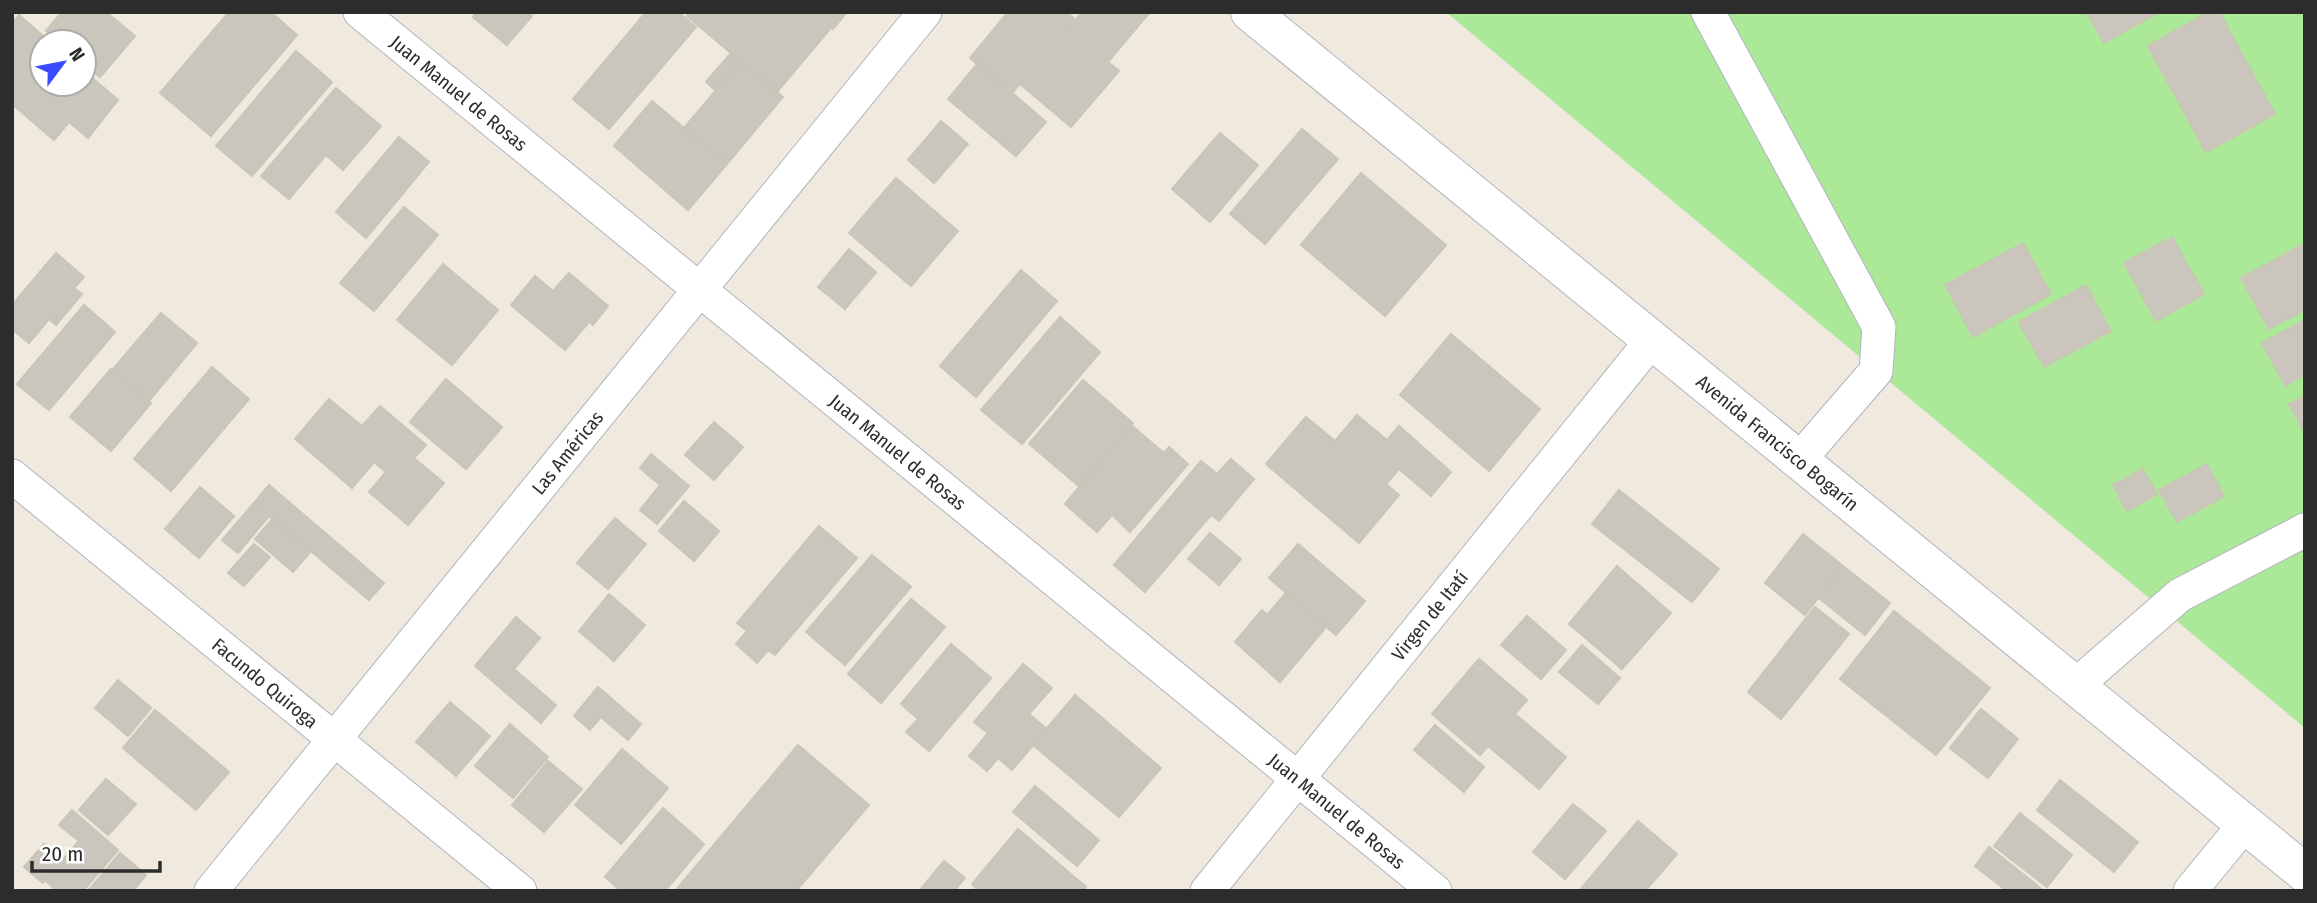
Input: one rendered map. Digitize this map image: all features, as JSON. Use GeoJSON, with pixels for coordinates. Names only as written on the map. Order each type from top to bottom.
{"type":"FeatureCollection","features":[{"type":"Feature","properties":{"kind":"street","name":"Juan Manuel de Rosas"},"geometry":{"type":"LineString","coordinates":[[360,12],[1435,891]]}},
{"type":"Feature","properties":{"kind":"street","name":"Las Américas"},"geometry":{"type":"LineString","coordinates":[[211,891],[925,12]]}},
{"type":"Feature","properties":{"kind":"street","name":"Avenida Francisco Bogarín"},"geometry":{"type":"LineString","coordinates":[[1250,12],[2305,873]]}},
{"type":"Feature","properties":{"kind":"street"},"geometry":{"type":"LineString","coordinates":[[1708,12],[1878,327],[1876,371],[1799,460]]}},
{"type":"Feature","properties":{"kind":"street","name":"Virgen de Itatí"},"geometry":{"type":"LineString","coordinates":[[1207,891],[1652,340]]}},
{"type":"Feature","properties":{"kind":"street","name":"Facundo Quiroga"},"geometry":{"type":"LineString","coordinates":[[12,476],[520,891]]}},
{"type":"Feature","properties":{"kind":"street"},"geometry":{"type":"LineString","coordinates":[[2076,686],[2180,595],[2305,530]]}},
{"type":"Feature","properties":{"kind":"street"},"geometry":{"type":"LineString","coordinates":[[2190,891],[2245,824]]}},
{"type":"Feature","properties":{"kind":"green space"},"geometry":{"type":"Polygon","coordinates":[[[1446,12],[2305,12],[2305,728],[1446,12]]]}},
{"type":"Feature","properties":{"kind":"building"},"geometry":{"type":"Polygon","coordinates":[[[62,12],[106,12],[135,36],[100,77],[98,28],[49,28],[62,12]]]}},
{"type":"Feature","properties":{"kind":"building"},"geometry":{"type":"Polygon","coordinates":[[[229,12],[271,12],[297,35],[211,136],[160,93],[229,12]]]}},
{"type":"Feature","properties":{"kind":"building"},"geometry":{"type":"Polygon","coordinates":[[[477,12],[528,12],[532,16],[507,45],[473,17],[477,12]]]}},
{"type":"Feature","properties":{"kind":"building"},"geometry":{"type":"Polygon","coordinates":[[[646,12],[678,12],[696,27],[609,129],[573,99],[646,12]]]}},
{"type":"Feature","properties":{"kind":"building"},"geometry":{"type":"Polygon","coordinates":[[[690,12],[810,12],[830,29],[777,92],[687,16],[690,12]]]}},
{"type":"Feature","properties":{"kind":"building"},"geometry":{"type":"Polygon","coordinates":[[[813,12],[847,12],[833,29],[813,12]]]}},
{"type":"Feature","properties":{"kind":"building"},"geometry":{"type":"Polygon","coordinates":[[[1008,12],[1066,12],[1075,19],[1069,28],[1082,12],[1150,12],[1108,62],[1119,71],[1071,127],[1020,84],[1012,93],[970,58],[1008,12]]]}},
{"type":"Feature","properties":{"kind":"building"},"geometry":{"type":"Polygon","coordinates":[[[2087,12],[2159,12],[2104,43],[2087,12]]]}},
{"type":"Feature","properties":{"kind":"building"},"geometry":{"type":"Polygon","coordinates":[[[2209,12],[2219,12],[2275,114],[2206,152],[2148,46],[2209,12]]]}},
{"type":"Feature","properties":{"kind":"building"},"geometry":{"type":"Polygon","coordinates":[[[19,15],[34,28],[28,28],[28,98],[98,98],[98,83],[118,100],[88,138],[69,122],[54,140],[12,104],[12,24],[19,15]]]}},
{"type":"Feature","properties":{"kind":"building"},"geometry":{"type":"Polygon","coordinates":[[[296,51],[332,82],[252,176],[216,146],[296,51]]]}},
{"type":"Feature","properties":{"kind":"building"},"geometry":{"type":"Polygon","coordinates":[[[731,53],[740,62],[716,91],[706,82],[731,53]]]}},
{"type":"Feature","properties":{"kind":"building"},"geometry":{"type":"Polygon","coordinates":[[[740,62],[783,97],[727,164],[684,128],[740,62]]]}},
{"type":"Feature","properties":{"kind":"building"},"geometry":{"type":"Polygon","coordinates":[[[978,63],[1046,122],[1016,156],[948,99],[978,63]]]}},
{"type":"Feature","properties":{"kind":"building"},"geometry":{"type":"Polygon","coordinates":[[[336,88],[381,126],[343,170],[326,155],[289,199],[261,176],[336,88]]]}},
{"type":"Feature","properties":{"kind":"building"},"geometry":{"type":"Polygon","coordinates":[[[652,101],[727,164],[688,210],[614,146],[652,101]]]}},
{"type":"Feature","properties":{"kind":"building"},"geometry":{"type":"Polygon","coordinates":[[[941,121],[968,144],[934,183],[908,160],[941,121]]]}},
{"type":"Feature","properties":{"kind":"building"},"geometry":{"type":"Polygon","coordinates":[[[1302,129],[1338,159],[1265,244],[1230,214],[1302,129]]]}},
{"type":"Feature","properties":{"kind":"building"},"geometry":{"type":"Polygon","coordinates":[[[1220,133],[1258,165],[1210,222],[1172,189],[1220,133]]]}},
{"type":"Feature","properties":{"kind":"building"},"geometry":{"type":"Polygon","coordinates":[[[399,137],[429,162],[366,238],[336,212],[399,137]]]}},
{"type":"Feature","properties":{"kind":"building"},"geometry":{"type":"Polygon","coordinates":[[[1361,173],[1446,245],[1385,316],[1301,245],[1361,173]]]}},
{"type":"Feature","properties":{"kind":"building"},"geometry":{"type":"Polygon","coordinates":[[[896,178],[958,231],[911,286],[849,233],[896,178]]]}},
{"type":"Feature","properties":{"kind":"building"},"geometry":{"type":"Polygon","coordinates":[[[404,207],[438,235],[374,311],[340,283],[404,207]]]}},
{"type":"Feature","properties":{"kind":"building"},"geometry":{"type":"Polygon","coordinates":[[[2172,237],[2204,294],[2156,321],[2124,263],[2172,237]]]}},
{"type":"Feature","properties":{"kind":"building"},"geometry":{"type":"Polygon","coordinates":[[[2023,243],[2051,294],[1973,337],[1945,285],[2023,243]]]}},
{"type":"Feature","properties":{"kind":"building"},"geometry":{"type":"Polygon","coordinates":[[[2302,245],[2305,250],[2305,310],[2269,329],[2241,278],[2302,245]]]}},
{"type":"Feature","properties":{"kind":"building"},"geometry":{"type":"Polygon","coordinates":[[[849,249],[876,272],[845,309],[818,287],[849,249]]]}},
{"type":"Feature","properties":{"kind":"building"},"geometry":{"type":"Polygon","coordinates":[[[56,253],[84,277],[74,288],[82,294],[56,325],[49,319],[29,343],[12,329],[12,305],[56,253]]]}},
{"type":"Feature","properties":{"kind":"building"},"geometry":{"type":"Polygon","coordinates":[[[443,264],[498,310],[452,365],[397,320],[443,264]]]}},
{"type":"Feature","properties":{"kind":"building"},"geometry":{"type":"Polygon","coordinates":[[[1021,270],[1057,301],[976,397],[940,366],[1021,270]]]}},
{"type":"Feature","properties":{"kind":"building"},"geometry":{"type":"Polygon","coordinates":[[[569,273],[608,306],[593,325],[589,322],[565,350],[511,305],[535,276],[553,291],[569,273]]]}},
{"type":"Feature","properties":{"kind":"building"},"geometry":{"type":"Polygon","coordinates":[[[2086,285],[2111,331],[2044,367],[2019,322],[2086,285]]]}},
{"type":"Feature","properties":{"kind":"building"},"geometry":{"type":"Polygon","coordinates":[[[84,305],[115,332],[49,410],[17,384],[84,305]]]}},
{"type":"Feature","properties":{"kind":"building"},"geometry":{"type":"Polygon","coordinates":[[[161,313],[197,343],[149,401],[113,369],[161,313]]]}},
{"type":"Feature","properties":{"kind":"building"},"geometry":{"type":"Polygon","coordinates":[[[1060,317],[1100,352],[1022,444],[981,410],[1060,317]]]}},
{"type":"Feature","properties":{"kind":"building"},"geometry":{"type":"Polygon","coordinates":[[[2305,320],[2305,375],[2285,386],[2262,343],[2305,320]]]}},
{"type":"Feature","properties":{"kind":"building"},"geometry":{"type":"Polygon","coordinates":[[[1451,334],[1540,409],[1489,471],[1400,395],[1451,334]]]}},
{"type":"Feature","properties":{"kind":"building"},"geometry":{"type":"Polygon","coordinates":[[[212,367],[249,399],[171,491],[134,459],[212,367]]]}},
{"type":"Feature","properties":{"kind":"building"},"geometry":{"type":"Polygon","coordinates":[[[111,369],[151,403],[111,451],[70,417],[111,369]]]}},
{"type":"Feature","properties":{"kind":"building"},"geometry":{"type":"Polygon","coordinates":[[[446,379],[502,427],[466,469],[410,422],[446,379]]]}},
{"type":"Feature","properties":{"kind":"building"},"geometry":{"type":"Polygon","coordinates":[[[1083,380],[1133,423],[1080,487],[1029,444],[1083,380]]]}},
{"type":"Feature","properties":{"kind":"building"},"geometry":{"type":"Polygon","coordinates":[[[2305,396],[2305,433],[2289,404],[2305,396]]]}},
{"type":"Feature","properties":{"kind":"building"},"geometry":{"type":"Polygon","coordinates":[[[329,399],[362,426],[380,406],[426,445],[414,458],[444,483],[408,525],[369,492],[386,472],[374,462],[352,488],[295,439],[329,399]]]}},
{"type":"Feature","properties":{"kind":"building"},"geometry":{"type":"Polygon","coordinates":[[[1357,415],[1387,440],[1399,426],[1451,472],[1431,496],[1399,469],[1386,484],[1399,495],[1359,543],[1266,464],[1306,417],[1335,441],[1357,415]]]}},
{"type":"Feature","properties":{"kind":"building"},"geometry":{"type":"Polygon","coordinates":[[[714,422],[743,447],[714,480],[685,455],[714,422]]]}},
{"type":"Feature","properties":{"kind":"building"},"geometry":{"type":"Polygon","coordinates":[[[1131,425],[1164,453],[1169,447],[1188,464],[1130,532],[1112,515],[1097,532],[1065,504],[1131,425]]]}},
{"type":"Feature","properties":{"kind":"building"},"geometry":{"type":"Polygon","coordinates":[[[651,454],[689,486],[657,524],[640,510],[660,485],[640,468],[651,454]]]}},
{"type":"Feature","properties":{"kind":"building"},"geometry":{"type":"Polygon","coordinates":[[[1231,459],[1254,479],[1219,521],[1211,515],[1145,592],[1114,565],[1201,461],[1217,474],[1231,459]]]}},
{"type":"Feature","properties":{"kind":"building"},"geometry":{"type":"Polygon","coordinates":[[[2207,464],[2224,496],[2177,522],[2159,490],[2207,464]]]}},
{"type":"Feature","properties":{"kind":"building"},"geometry":{"type":"Polygon","coordinates":[[[2143,469],[2157,494],[2127,511],[2113,485],[2143,469]]]}},
{"type":"Feature","properties":{"kind":"building"},"geometry":{"type":"Polygon","coordinates":[[[269,485],[384,583],[369,600],[254,503],[269,485]]]}},
{"type":"Feature","properties":{"kind":"building"},"geometry":{"type":"Polygon","coordinates":[[[200,487],[234,516],[199,558],[165,529],[200,487]]]}},
{"type":"Feature","properties":{"kind":"building"},"geometry":{"type":"Polygon","coordinates":[[[1619,490],[1719,569],[1692,602],[1592,524],[1619,490]]]}},
{"type":"Feature","properties":{"kind":"building"},"geometry":{"type":"Polygon","coordinates":[[[684,501],[719,531],[694,561],[659,531],[684,501]]]}},
{"type":"Feature","properties":{"kind":"building"},"geometry":{"type":"Polygon","coordinates":[[[254,503],[269,516],[238,553],[222,540],[254,503]]]}},
{"type":"Feature","properties":{"kind":"building"},"geometry":{"type":"Polygon","coordinates":[[[273,518],[311,551],[293,572],[255,539],[273,518]]]}},
{"type":"Feature","properties":{"kind":"building"},"geometry":{"type":"Polygon","coordinates":[[[615,518],[646,544],[608,589],[577,563],[615,518]]]}},
{"type":"Feature","properties":{"kind":"building"},"geometry":{"type":"Polygon","coordinates":[[[819,526],[857,558],[775,655],[768,650],[757,663],[736,644],[747,631],[737,623],[819,526]]]}},
{"type":"Feature","properties":{"kind":"building"},"geometry":{"type":"Polygon","coordinates":[[[1210,533],[1241,559],[1219,585],[1188,559],[1210,533]]]}},
{"type":"Feature","properties":{"kind":"building"},"geometry":{"type":"Polygon","coordinates":[[[1803,534],[1843,566],[1805,615],[1765,583],[1803,534]]]}},
{"type":"Feature","properties":{"kind":"building"},"geometry":{"type":"Polygon","coordinates":[[[254,544],[270,557],[244,586],[228,573],[254,544]]]}},
{"type":"Feature","properties":{"kind":"building"},"geometry":{"type":"Polygon","coordinates":[[[1298,544],[1365,601],[1336,635],[1269,578],[1298,544]]]}},
{"type":"Feature","properties":{"kind":"building"},"geometry":{"type":"Polygon","coordinates":[[[872,555],[911,587],[845,665],[806,632],[872,555]]]}},
{"type":"Feature","properties":{"kind":"building"},"geometry":{"type":"Polygon","coordinates":[[[1617,566],[1671,613],[1622,669],[1569,624],[1617,566]]]}},
{"type":"Feature","properties":{"kind":"building"},"geometry":{"type":"Polygon","coordinates":[[[1843,566],[1890,603],[1865,635],[1819,598],[1843,566]]]}},
{"type":"Feature","properties":{"kind":"building"},"geometry":{"type":"Polygon","coordinates":[[[1286,593],[1326,627],[1280,682],[1235,642],[1262,610],[1267,615],[1286,593]]]}},
{"type":"Feature","properties":{"kind":"building"},"geometry":{"type":"Polygon","coordinates":[[[609,594],[645,625],[614,661],[579,631],[609,594]]]}},
{"type":"Feature","properties":{"kind":"building"},"geometry":{"type":"Polygon","coordinates":[[[911,599],[945,627],[881,703],[848,674],[911,599]]]}},
{"type":"Feature","properties":{"kind":"building"},"geometry":{"type":"Polygon","coordinates":[[[1815,607],[1849,634],[1781,719],[1748,692],[1815,607]]]}},
{"type":"Feature","properties":{"kind":"building"},"geometry":{"type":"Polygon","coordinates":[[[1894,611],[1990,688],[1936,755],[1840,679],[1894,611]]]}},
{"type":"Feature","properties":{"kind":"building"},"geometry":{"type":"Polygon","coordinates":[[[1527,616],[1566,650],[1541,679],[1501,645],[1527,616]]]}},
{"type":"Feature","properties":{"kind":"building"},"geometry":{"type":"Polygon","coordinates":[[[516,617],[540,638],[514,669],[556,705],[541,723],[475,666],[516,617]]]}},
{"type":"Feature","properties":{"kind":"building"},"geometry":{"type":"Polygon","coordinates":[[[951,644],[991,678],[929,751],[906,732],[918,719],[901,704],[951,644]]]}},
{"type":"Feature","properties":{"kind":"building"},"geometry":{"type":"Polygon","coordinates":[[[1582,645],[1620,678],[1598,704],[1559,672],[1582,645]]]}},
{"type":"Feature","properties":{"kind":"building"},"geometry":{"type":"Polygon","coordinates":[[[1479,659],[1527,700],[1515,714],[1566,757],[1539,789],[1488,746],[1480,755],[1432,714],[1479,659]]]}},
{"type":"Feature","properties":{"kind":"building"},"geometry":{"type":"Polygon","coordinates":[[[1023,664],[1052,688],[1029,714],[1047,729],[1012,770],[998,758],[987,771],[969,756],[988,733],[974,722],[1023,664]]]}},
{"type":"Feature","properties":{"kind":"building"},"geometry":{"type":"Polygon","coordinates":[[[118,680],[151,708],[128,736],[95,708],[118,680]]]}},
{"type":"Feature","properties":{"kind":"building"},"geometry":{"type":"Polygon","coordinates":[[[598,687],[641,724],[628,740],[601,717],[590,730],[574,716],[598,687]]]}},
{"type":"Feature","properties":{"kind":"building"},"geometry":{"type":"Polygon","coordinates":[[[1075,695],[1161,768],[1119,817],[1033,745],[1075,695]]]}},
{"type":"Feature","properties":{"kind":"building"},"geometry":{"type":"Polygon","coordinates":[[[450,702],[490,736],[456,776],[416,742],[450,702]]]}},
{"type":"Feature","properties":{"kind":"building"},"geometry":{"type":"Polygon","coordinates":[[[1981,709],[2018,739],[1988,778],[1950,748],[1981,709]]]}},
{"type":"Feature","properties":{"kind":"building"},"geometry":{"type":"Polygon","coordinates":[[[155,710],[229,772],[196,810],[123,748],[155,710]]]}},
{"type":"Feature","properties":{"kind":"building"},"geometry":{"type":"Polygon","coordinates":[[[510,724],[548,757],[513,798],[475,766],[510,724]]]}},
{"type":"Feature","properties":{"kind":"building"},"geometry":{"type":"Polygon","coordinates":[[[1435,725],[1484,767],[1464,792],[1414,750],[1435,725]]]}},
{"type":"Feature","properties":{"kind":"building"},"geometry":{"type":"Polygon","coordinates":[[[798,745],[869,805],[796,891],[675,891],[798,745]]]}},
{"type":"Feature","properties":{"kind":"building"},"geometry":{"type":"Polygon","coordinates":[[[622,749],[668,788],[621,844],[575,805],[622,749]]]}},
{"type":"Feature","properties":{"kind":"building"},"geometry":{"type":"Polygon","coordinates":[[[548,761],[582,789],[544,832],[512,805],[548,761]]]}},
{"type":"Feature","properties":{"kind":"building"},"geometry":{"type":"Polygon","coordinates":[[[106,779],[136,804],[108,835],[79,810],[106,779]]]}},
{"type":"Feature","properties":{"kind":"building"},"geometry":{"type":"Polygon","coordinates":[[[2060,780],[2138,842],[2114,872],[2037,810],[2060,780]]]}},
{"type":"Feature","properties":{"kind":"building"},"geometry":{"type":"Polygon","coordinates":[[[1035,786],[1099,840],[1077,866],[1013,812],[1035,786]]]}},
{"type":"Feature","properties":{"kind":"building"},"geometry":{"type":"Polygon","coordinates":[[[1573,804],[1606,831],[1565,879],[1533,852],[1573,804]]]}},
{"type":"Feature","properties":{"kind":"building"},"geometry":{"type":"Polygon","coordinates":[[[663,808],[704,844],[665,891],[621,891],[605,877],[663,808]]]}},
{"type":"Feature","properties":{"kind":"building"},"geometry":{"type":"Polygon","coordinates":[[[72,810],[118,850],[83,891],[57,891],[24,867],[44,844],[63,859],[79,841],[59,825],[72,810]]]}},
{"type":"Feature","properties":{"kind":"building"},"geometry":{"type":"Polygon","coordinates":[[[2020,813],[2072,855],[2047,887],[1994,846],[2020,813]]]}},
{"type":"Feature","properties":{"kind":"building"},"geometry":{"type":"Polygon","coordinates":[[[1638,821],[1677,854],[1645,891],[1579,891],[1638,821]]]}},
{"type":"Feature","properties":{"kind":"building"},"geometry":{"type":"Polygon","coordinates":[[[1018,829],[1086,887],[1083,891],[979,891],[972,884],[1018,829]]]}},
{"type":"Feature","properties":{"kind":"building"},"geometry":{"type":"Polygon","coordinates":[[[1989,847],[2043,890],[2007,891],[1975,866],[1989,847]]]}},
{"type":"Feature","properties":{"kind":"building"},"geometry":{"type":"Polygon","coordinates":[[[120,853],[146,875],[133,891],[88,891],[120,853]]]}},
{"type":"Feature","properties":{"kind":"building"},"geometry":{"type":"Polygon","coordinates":[[[944,861],[965,878],[954,891],[919,891],[944,861]]]}}]}
